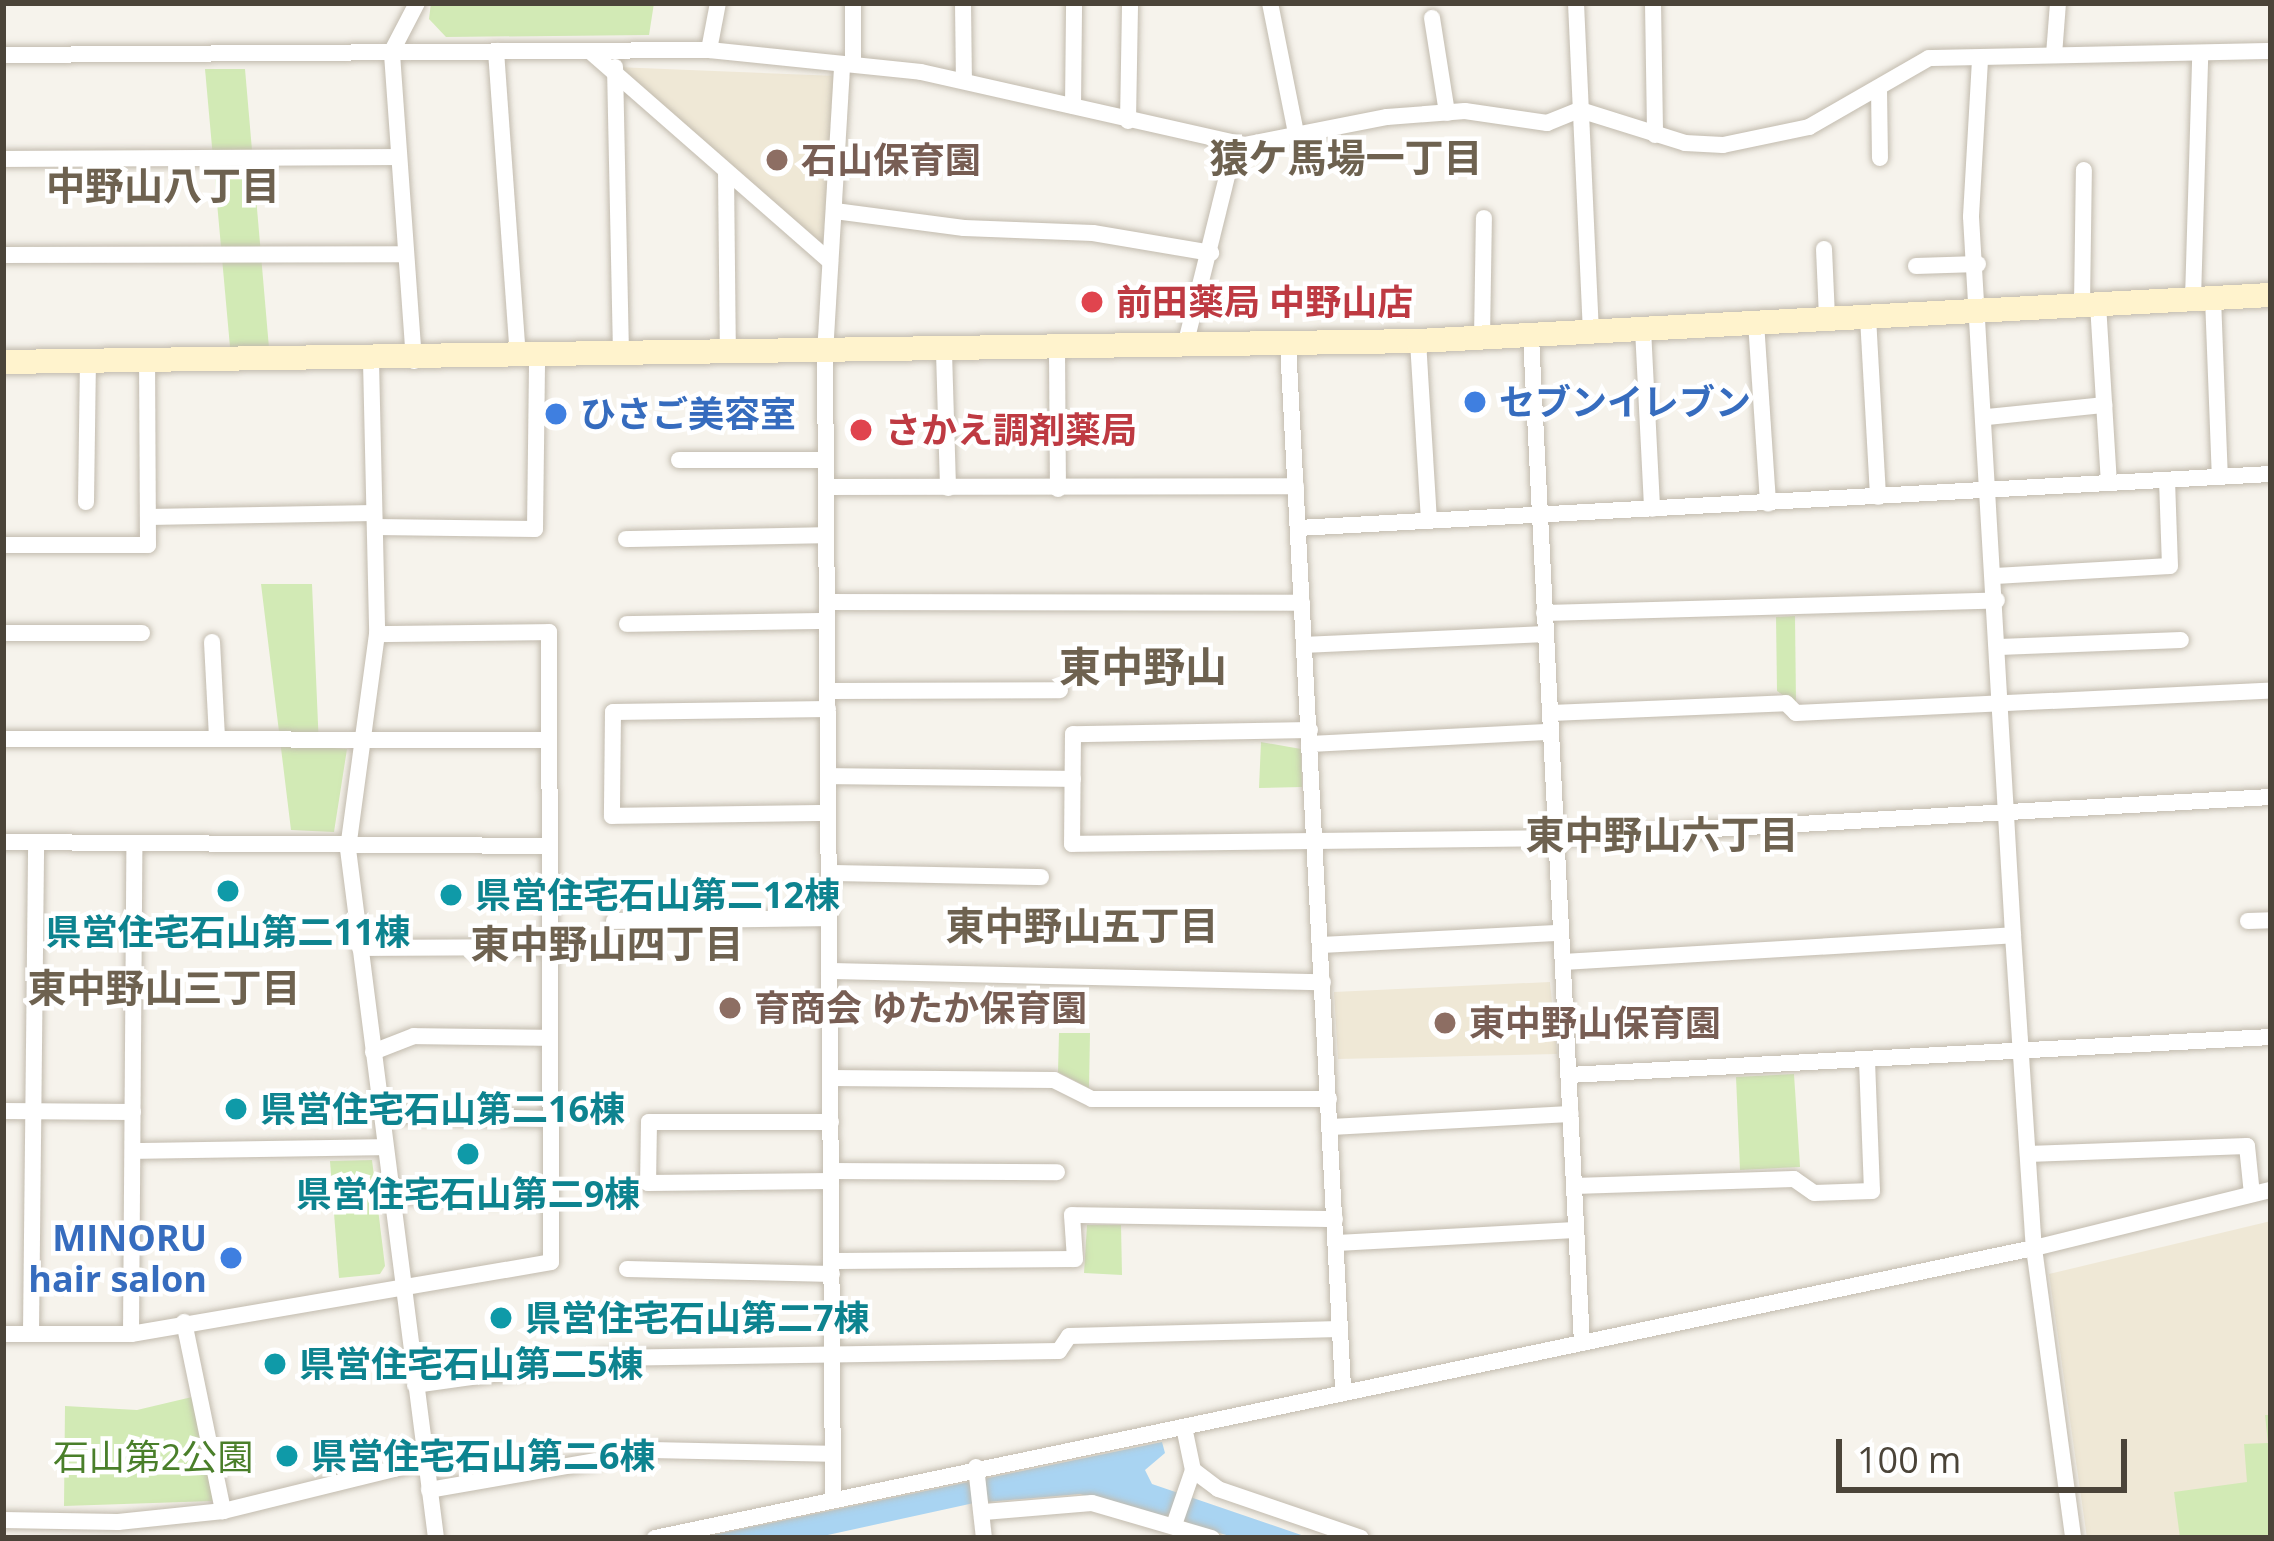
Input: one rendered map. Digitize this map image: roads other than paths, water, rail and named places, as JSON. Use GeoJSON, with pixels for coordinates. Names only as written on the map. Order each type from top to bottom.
{"type":"FeatureCollection","features":[{"type":"Feature","properties":{"kind":"street"},"geometry":{"type":"LineString","coordinates":[[414,361],[392,51],[416,3]]}},
{"type":"Feature","properties":{"kind":"street"},"geometry":{"type":"LineString","coordinates":[[709,50],[718,3]]}},
{"type":"Feature","properties":{"kind":"street"},"geometry":{"type":"LineString","coordinates":[[833,1497],[825,354],[853,3]]}},
{"type":"Feature","properties":{"kind":"street"},"geometry":{"type":"LineString","coordinates":[[963,3],[964,80]]}},
{"type":"Feature","properties":{"kind":"street"},"geometry":{"type":"LineString","coordinates":[[1073,106],[1074,3]]}},
{"type":"Feature","properties":{"kind":"street"},"geometry":{"type":"LineString","coordinates":[[1128,121],[1130,3]]}},
{"type":"Feature","properties":{"kind":"street"},"geometry":{"type":"LineString","coordinates":[[1270,3],[1296,134]]}},
{"type":"Feature","properties":{"kind":"street"},"geometry":{"type":"LineString","coordinates":[[1576,3],[1591,332]]}},
{"type":"Feature","properties":{"kind":"street"},"geometry":{"type":"LineString","coordinates":[[1654,3],[1655,135]]}},
{"type":"Feature","properties":{"kind":"street"},"geometry":{"type":"LineString","coordinates":[[2054,55],[2058,3]]}},
{"type":"Feature","properties":{"kind":"street"},"geometry":{"type":"LineString","coordinates":[[1432,18],[1447,113]]}},
{"type":"Feature","properties":{"kind":"street"},"geometry":{"type":"LineString","coordinates":[[3,55],[709,50],[964,80],[1234,144],[1447,113],[1547,123],[1580,110],[1685,143],[1764,140],[1809,127],[1929,58],[2271,51]]}},
{"type":"Feature","properties":{"kind":"street"},"geometry":{"type":"LineString","coordinates":[[148,517],[374,520],[535,530],[527,356],[496,51]]}},
{"type":"Feature","properties":{"kind":"street"},"geometry":{"type":"LineString","coordinates":[[592,53],[615,67],[830,261]]}},
{"type":"Feature","properties":{"kind":"street"},"geometry":{"type":"LineString","coordinates":[[2200,56],[2203,298],[2219,477]]}},
{"type":"Feature","properties":{"kind":"street"},"geometry":{"type":"LineString","coordinates":[[1980,60],[1971,217],[1983,311],[2013,935],[2034,1247],[2073,1538]]}},
{"type":"Feature","properties":{"kind":"street"},"geometry":{"type":"LineString","coordinates":[[615,67],[621,355]]}},
{"type":"Feature","properties":{"kind":"street"},"geometry":{"type":"LineString","coordinates":[[1879,88],[1880,158]]}},
{"type":"Feature","properties":{"kind":"street"},"geometry":{"type":"LineString","coordinates":[[1185,346],[1234,144]]}},
{"type":"Feature","properties":{"kind":"street"},"geometry":{"type":"LineString","coordinates":[[3,159],[398,157]]}},
{"type":"Feature","properties":{"kind":"street"},"geometry":{"type":"LineString","coordinates":[[2084,170],[2090,304],[2109,483]]}},
{"type":"Feature","properties":{"kind":"street"},"geometry":{"type":"LineString","coordinates":[[727,172],[728,355]]}},
{"type":"Feature","properties":{"kind":"street"},"geometry":{"type":"LineString","coordinates":[[835,211],[964,229],[1093,233],[1210,253]]}},
{"type":"Feature","properties":{"kind":"street"},"geometry":{"type":"LineString","coordinates":[[1482,339],[1484,218]]}},
{"type":"Feature","properties":{"kind":"street"},"geometry":{"type":"LineString","coordinates":[[1824,249],[1827,319]]}},
{"type":"Feature","properties":{"kind":"street"},"geometry":{"type":"LineString","coordinates":[[3,255],[405,254]]}},
{"type":"Feature","properties":{"kind":"street"},"geometry":{"type":"LineString","coordinates":[[1916,266],[1978,264]]}},
{"type":"Feature","properties":{"kind":"street"},"geometry":{"type":"LineString","coordinates":[[3,362],[371,362],[1288,345],[1531,337],[2271,295]]}},
{"type":"Feature","properties":{"kind":"street"},"geometry":{"type":"LineString","coordinates":[[1868,317],[1878,497]]}},
{"type":"Feature","properties":{"kind":"street"},"geometry":{"type":"LineString","coordinates":[[1756,322],[1768,504]]}},
{"type":"Feature","properties":{"kind":"street"},"geometry":{"type":"LineString","coordinates":[[1643,329],[1652,509]]}},
{"type":"Feature","properties":{"kind":"street"},"geometry":{"type":"LineString","coordinates":[[1531,337],[1582,1343]]}},
{"type":"Feature","properties":{"kind":"street"},"geometry":{"type":"LineString","coordinates":[[1418,341],[1429,521]]}},
{"type":"Feature","properties":{"kind":"street"},"geometry":{"type":"LineString","coordinates":[[1288,345],[1343,1388]]}},
{"type":"Feature","properties":{"kind":"street"},"geometry":{"type":"LineString","coordinates":[[1057,350],[1058,489]]}},
{"type":"Feature","properties":{"kind":"street"},"geometry":{"type":"LineString","coordinates":[[944,352],[948,488]]}},
{"type":"Feature","properties":{"kind":"street"},"geometry":{"type":"LineString","coordinates":[[86,502],[88,362]]}},
{"type":"Feature","properties":{"kind":"street"},"geometry":{"type":"LineString","coordinates":[[371,362],[376,634],[348,849],[436,1538]]}},
{"type":"Feature","properties":{"kind":"street"},"geometry":{"type":"LineString","coordinates":[[3,545],[148,545],[147,363]]}},
{"type":"Feature","properties":{"kind":"street"},"geometry":{"type":"LineString","coordinates":[[1988,417],[2104,405]]}},
{"type":"Feature","properties":{"kind":"street"},"geometry":{"type":"LineString","coordinates":[[679,460],[826,460]]}},
{"type":"Feature","properties":{"kind":"street"},"geometry":{"type":"LineString","coordinates":[[1298,528],[2271,475]]}},
{"type":"Feature","properties":{"kind":"street"},"geometry":{"type":"LineString","coordinates":[[1995,576],[2170,566],[2167,481]]}},
{"type":"Feature","properties":{"kind":"street"},"geometry":{"type":"LineString","coordinates":[[826,487],[1296,486]]}},
{"type":"Feature","properties":{"kind":"street"},"geometry":{"type":"LineString","coordinates":[[626,539],[826,536]]}},
{"type":"Feature","properties":{"kind":"street"},"geometry":{"type":"LineString","coordinates":[[1544,613],[1997,600]]}},
{"type":"Feature","properties":{"kind":"street"},"geometry":{"type":"LineString","coordinates":[[627,624],[827,612],[1302,603]]}},
{"type":"Feature","properties":{"kind":"street"},"geometry":{"type":"LineString","coordinates":[[3,633],[142,632]]}},
{"type":"Feature","properties":{"kind":"street"},"geometry":{"type":"LineString","coordinates":[[3,1334],[131,1334],[402,1282],[550,1262],[549,632],[376,634]]}},
{"type":"Feature","properties":{"kind":"street"},"geometry":{"type":"LineString","coordinates":[[1305,645],[1544,634]]}},
{"type":"Feature","properties":{"kind":"street"},"geometry":{"type":"LineString","coordinates":[[1999,647],[2181,640]]}},
{"type":"Feature","properties":{"kind":"street"},"geometry":{"type":"LineString","coordinates":[[212,642],[217,739]]}},
{"type":"Feature","properties":{"kind":"street"},"geometry":{"type":"LineString","coordinates":[[828,813],[612,816],[613,712],[1060,690]]}},
{"type":"Feature","properties":{"kind":"street"},"geometry":{"type":"LineString","coordinates":[[1550,712],[2002,706],[2271,691]]}},
{"type":"Feature","properties":{"kind":"street"},"geometry":{"type":"LineString","coordinates":[[1552,732],[1310,738],[1073,734],[1072,844],[1316,847],[1557,838],[2271,796]]}},
{"type":"Feature","properties":{"kind":"street"},"geometry":{"type":"LineString","coordinates":[[3,739],[549,740]]}},
{"type":"Feature","properties":{"kind":"street"},"geometry":{"type":"LineString","coordinates":[[828,776],[1072,779]]}},
{"type":"Feature","properties":{"kind":"street"},"geometry":{"type":"LineString","coordinates":[[3,842],[348,849],[549,846]]}},
{"type":"Feature","properties":{"kind":"street"},"geometry":{"type":"LineString","coordinates":[[31,1333],[36,843]]}},
{"type":"Feature","properties":{"kind":"street"},"geometry":{"type":"LineString","coordinates":[[131,1334],[134,843]]}},
{"type":"Feature","properties":{"kind":"street"},"geometry":{"type":"LineString","coordinates":[[829,872],[1041,877]]}},
{"type":"Feature","properties":{"kind":"street"},"geometry":{"type":"LineString","coordinates":[[614,921],[829,918]]}},
{"type":"Feature","properties":{"kind":"street"},"geometry":{"type":"LineString","coordinates":[[2248,921],[2271,920]]}},
{"type":"Feature","properties":{"kind":"street"},"geometry":{"type":"LineString","coordinates":[[1321,945],[1562,933]]}},
{"type":"Feature","properties":{"kind":"street"},"geometry":{"type":"LineString","coordinates":[[1563,962],[2013,935]]}},
{"type":"Feature","properties":{"kind":"street"},"geometry":{"type":"LineString","coordinates":[[360,948],[550,947]]}},
{"type":"Feature","properties":{"kind":"street"},"geometry":{"type":"LineString","coordinates":[[830,971],[1323,982]]}},
{"type":"Feature","properties":{"kind":"street"},"geometry":{"type":"LineString","coordinates":[[373,1052],[414,1036],[550,1038]]}},
{"type":"Feature","properties":{"kind":"street"},"geometry":{"type":"LineString","coordinates":[[1569,1075],[2271,1037]]}},
{"type":"Feature","properties":{"kind":"street"},"geometry":{"type":"LineString","coordinates":[[1574,1186],[1794,1179],[1814,1193],[1872,1191],[1867,1060]]}},
{"type":"Feature","properties":{"kind":"street"},"geometry":{"type":"LineString","coordinates":[[830,1078],[1054,1080],[1092,1099],[1329,1099]]}},
{"type":"Feature","properties":{"kind":"street"},"geometry":{"type":"LineString","coordinates":[[3,1111],[133,1112]]}},
{"type":"Feature","properties":{"kind":"street"},"geometry":{"type":"LineString","coordinates":[[381,1114],[550,1119]]}},
{"type":"Feature","properties":{"kind":"street"},"geometry":{"type":"LineString","coordinates":[[1330,1127],[1571,1114]]}},
{"type":"Feature","properties":{"kind":"street"},"geometry":{"type":"LineString","coordinates":[[831,1122],[649,1122],[648,1183],[1057,1172]]}},
{"type":"Feature","properties":{"kind":"street"},"geometry":{"type":"LineString","coordinates":[[2028,1154],[2247,1146],[2252,1194]]}},
{"type":"Feature","properties":{"kind":"street"},"geometry":{"type":"LineString","coordinates":[[134,1151],[385,1147]]}},
{"type":"Feature","properties":{"kind":"street"},"geometry":{"type":"LineString","coordinates":[[655,1538],[1184,1427],[1343,1388],[1582,1343],[2034,1247],[2271,1190]]}},
{"type":"Feature","properties":{"kind":"street"},"geometry":{"type":"LineString","coordinates":[[393,1195],[550,1198]]}},
{"type":"Feature","properties":{"kind":"street"},"geometry":{"type":"LineString","coordinates":[[627,1269],[1075,1259],[1072,1215],[1335,1219]]}},
{"type":"Feature","properties":{"kind":"street"},"geometry":{"type":"LineString","coordinates":[[1336,1243],[1576,1230]]}},
{"type":"Feature","properties":{"kind":"street"},"geometry":{"type":"LineString","coordinates":[[184,1322],[223,1511]]}},
{"type":"Feature","properties":{"kind":"street"},"geometry":{"type":"LineString","coordinates":[[416,1384],[606,1358],[1059,1351],[1069,1336],[1340,1329]]}},
{"type":"Feature","properties":{"kind":"street"},"geometry":{"type":"LineString","coordinates":[[1175,1522],[1193,1470],[1184,1427]]}},
{"type":"Feature","properties":{"kind":"street"},"geometry":{"type":"LineString","coordinates":[[647,1450],[833,1454]]}},
{"type":"Feature","properties":{"kind":"street"},"geometry":{"type":"LineString","coordinates":[[3,1520],[118,1522],[223,1511],[426,1461]]}},
{"type":"Feature","properties":{"kind":"street"},"geometry":{"type":"LineString","coordinates":[[429,1490],[595,1462]]}},
{"type":"Feature","properties":{"kind":"street"},"geometry":{"type":"LineString","coordinates":[[1193,1470],[1218,1489],[1361,1538]]}},
{"type":"Feature","properties":{"kind":"street"},"geometry":{"type":"LineString","coordinates":[[976,1472],[984,1538]]}},
{"type":"Feature","properties":{"kind":"street"},"geometry":{"type":"LineString","coordinates":[[983,1508],[1092,1503],[1175,1522],[1212,1538]]}},
{"type":"Feature","properties":{"kind":"water"},"geometry":{"type":"Polygon","coordinates":[[[1162,1442],[1165,1453],[1145,1470],[1152,1484],[1310,1538],[1237,1538],[1080,1494],[974,1503],[814,1538],[699,1538],[1162,1442]]]}},
{"type":"Feature","properties":{"kind":"place","name":"石山保育園"},"geometry":{"type":"Point","coordinates":[777,160]}},
{"type":"Feature","properties":{"kind":"place","name":"前田薬局 中野山店"},"geometry":{"type":"Point","coordinates":[1092,302]}},
{"type":"Feature","properties":{"kind":"place","name":"セブンイレブン"},"geometry":{"type":"Point","coordinates":[1475,402]}},
{"type":"Feature","properties":{"kind":"place","name":"ひさご美容室"},"geometry":{"type":"Point","coordinates":[556,414]}},
{"type":"Feature","properties":{"kind":"place","name":"さかえ調剤薬局"},"geometry":{"type":"Point","coordinates":[861,430]}},
{"type":"Feature","properties":{"kind":"place","name":"県営住宅石山第二11棟"},"geometry":{"type":"Point","coordinates":[228,891]}},
{"type":"Feature","properties":{"kind":"place","name":"県営住宅石山第二12棟"},"geometry":{"type":"Point","coordinates":[451,895]}},
{"type":"Feature","properties":{"kind":"place","name":"育商会 ゆたか保育園"},"geometry":{"type":"Point","coordinates":[730,1008]}},
{"type":"Feature","properties":{"kind":"place","name":"東中野山保育園"},"geometry":{"type":"Point","coordinates":[1445,1023]}},
{"type":"Feature","properties":{"kind":"place","name":"県営住宅石山第二16棟"},"geometry":{"type":"Point","coordinates":[236,1109]}},
{"type":"Feature","properties":{"kind":"place","name":"県営住宅石山第二9棟"},"geometry":{"type":"Point","coordinates":[468,1154]}},
{"type":"Feature","properties":{"kind":"place","name":"MINORU hair salon"},"geometry":{"type":"Point","coordinates":[231,1258]}},
{"type":"Feature","properties":{"kind":"place","name":"県営住宅石山第二7棟"},"geometry":{"type":"Point","coordinates":[501,1318]}},
{"type":"Feature","properties":{"kind":"place","name":"県営住宅石山第二5棟"},"geometry":{"type":"Point","coordinates":[275,1364]}},
{"type":"Feature","properties":{"kind":"place","name":"県営住宅石山第二6棟"},"geometry":{"type":"Point","coordinates":[287,1456]}},
{"type":"Feature","properties":{"kind":"district","name":"猿ケ馬場一丁目"},"geometry":{"type":"Point","coordinates":[1346,157]}},
{"type":"Feature","properties":{"kind":"district","name":"中野山八丁目"},"geometry":{"type":"Point","coordinates":[163,185]}},
{"type":"Feature","properties":{"kind":"district","name":"東中野山"},"geometry":{"type":"Point","coordinates":[1143,666]}},
{"type":"Feature","properties":{"kind":"district","name":"東中野山六丁目"},"geometry":{"type":"Point","coordinates":[1662,834]}},
{"type":"Feature","properties":{"kind":"district","name":"東中野山五丁目"},"geometry":{"type":"Point","coordinates":[1082,925]}},
{"type":"Feature","properties":{"kind":"district","name":"東中野山四丁目"},"geometry":{"type":"Point","coordinates":[607,943]}},
{"type":"Feature","properties":{"kind":"district","name":"東中野山三丁目"},"geometry":{"type":"Point","coordinates":[164,987]}},
{"type":"Feature","properties":{"kind":"park label","name":"石山第2公園"},"geometry":{"type":"Point","coordinates":[153,1457]}}]}
